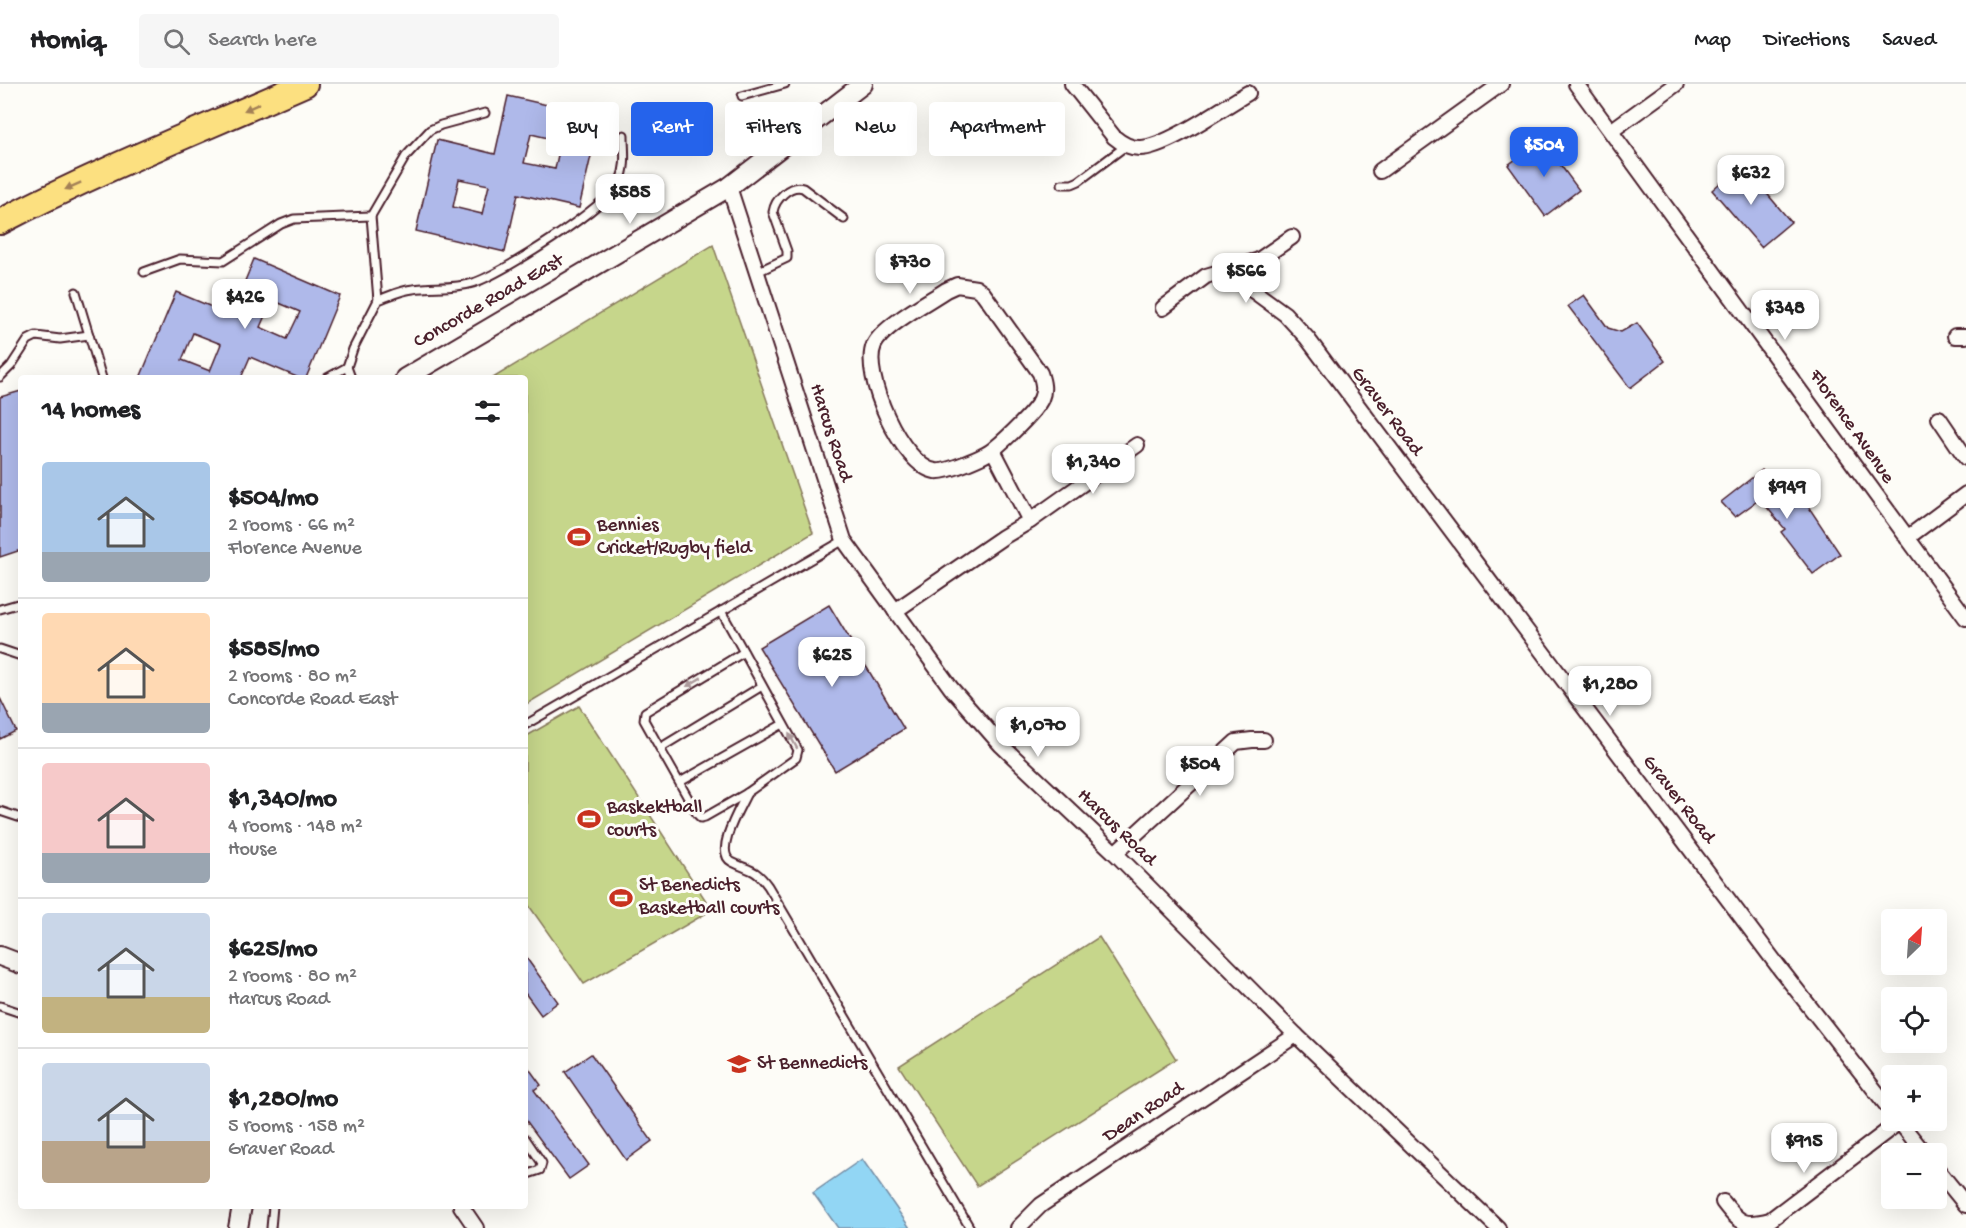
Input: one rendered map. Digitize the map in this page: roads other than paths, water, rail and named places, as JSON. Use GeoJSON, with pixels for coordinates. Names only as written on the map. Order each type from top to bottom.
{"type":"FeatureCollection","features":[{"type":"Feature","properties":{"kind":"highway"},"geometry":{"type":"LineString","coordinates":[[0,222],[305,84]]}},
{"type":"Feature","properties":{"kind":"main road","name":"Concorde Road East"},"geometry":{"type":"LineString","coordinates":[[410,375],[729,187],[863,84]]}},
{"type":"Feature","properties":{"kind":"main road"},"geometry":{"type":"LineString","coordinates":[[0,957],[18,963]]}},
{"type":"Feature","properties":{"kind":"main road"},"geometry":{"type":"LineString","coordinates":[[238,1228],[241,1209]]}},
{"type":"Feature","properties":{"kind":"street"},"geometry":{"type":"LineString","coordinates":[[1072,84],[1114,137],[1127,145],[1140,148],[1151,147],[1175,136],[1248,93]]}},
{"type":"Feature","properties":{"kind":"street"},"geometry":{"type":"LineString","coordinates":[[1380,171],[1501,84]]}},
{"type":"Feature","properties":{"kind":"street","name":"Florence Avenue"},"geometry":{"type":"LineString","coordinates":[[1576,84],[1966,618]]}},
{"type":"Feature","properties":{"kind":"street"},"geometry":{"type":"LineString","coordinates":[[1611,131],[1676,84]]}},
{"type":"Feature","properties":{"kind":"street","name":"Harcus Road"},"geometry":{"type":"LineString","coordinates":[[729,187],[844,540],[951,687],[994,737],[1296,1035],[1498,1228]]}},
{"type":"Feature","properties":{"kind":"street"},"geometry":{"type":"LineString","coordinates":[[1163,308],[1206,276],[1259,260],[1292,237]]}},
{"type":"Feature","properties":{"kind":"street","name":"Graver Road"},"geometry":{"type":"LineString","coordinates":[[1225,270],[1285,314],[1307,338],[1781,970],[1881,1099]]}},
{"type":"Feature","properties":{"kind":"street"},"geometry":{"type":"LineString","coordinates":[[957,285],[966,285],[983,293],[1040,373],[1043,383],[1043,393],[1036,408],[993,450],[945,470],[936,471],[915,461],[890,423],[872,368],[871,356],[874,345],[885,331],[957,285]]}},
{"type":"Feature","properties":{"kind":"street"},"geometry":{"type":"LineString","coordinates":[[1939,418],[1966,458]]}},
{"type":"Feature","properties":{"kind":"street"},"geometry":{"type":"LineString","coordinates":[[896,611],[1030,521],[1137,445]]}},
{"type":"Feature","properties":{"kind":"street"},"geometry":{"type":"LineString","coordinates":[[993,450],[1030,521]]}},
{"type":"Feature","properties":{"kind":"street"},"geometry":{"type":"LineString","coordinates":[[1907,538],[1966,494]]}},
{"type":"Feature","properties":{"kind":"street"},"geometry":{"type":"LineString","coordinates":[[1115,854],[1236,742],[1264,741]]}},
{"type":"Feature","properties":{"kind":"street","name":"Dean Road"},"geometry":{"type":"LineString","coordinates":[[1018,1228],[1041,1205],[1296,1035]]}},
{"type":"Feature","properties":{"kind":"street"},"geometry":{"type":"LineString","coordinates":[[1723,1202],[1736,1219],[1753,1224],[1770,1220],[1881,1130]]}},
{"type":"Feature","properties":{"kind":"street","name":"Graver Road"},"geometry":{"type":"LineString","coordinates":[[1906,1131],[1916,1143]]}},
{"type":"Feature","properties":{"kind":"street"},"geometry":{"type":"LineString","coordinates":[[1947,1182],[1966,1205]]}},
{"type":"Feature","properties":{"kind":"street"},"geometry":{"type":"LineString","coordinates":[[463,1209],[476,1228]]}},
{"type":"Feature","properties":{"kind":"lane"},"geometry":{"type":"LineString","coordinates":[[742,96],[785,84]]}},
{"type":"Feature","properties":{"kind":"lane"},"geometry":{"type":"LineString","coordinates":[[350,375],[347,367],[353,349],[378,300],[371,216],[406,156],[430,130],[441,124],[485,113]]}},
{"type":"Feature","properties":{"kind":"lane"},"geometry":{"type":"LineString","coordinates":[[378,300],[400,291],[453,287],[489,277],[584,216],[619,183],[625,160],[624,135]]}},
{"type":"Feature","properties":{"kind":"lane"},"geometry":{"type":"LineString","coordinates":[[1062,184],[1079,181],[1127,145]]}},
{"type":"Feature","properties":{"kind":"lane"},"geometry":{"type":"LineString","coordinates":[[757,272],[787,258],[787,251],[773,212],[777,200],[792,188],[797,186],[803,188],[844,219]]}},
{"type":"Feature","properties":{"kind":"lane"},"geometry":{"type":"LineString","coordinates":[[144,272],[180,259],[223,261],[281,224],[294,219],[371,216]]}},
{"type":"Feature","properties":{"kind":"lane"},"geometry":{"type":"LineString","coordinates":[[76,292],[101,375]]}},
{"type":"Feature","properties":{"kind":"lane"},"geometry":{"type":"LineString","coordinates":[[0,377],[28,340],[36,336],[60,339],[88,335]]}},
{"type":"Feature","properties":{"kind":"lane"},"geometry":{"type":"LineString","coordinates":[[332,375],[347,367]]}},
{"type":"Feature","properties":{"kind":"lane"},"geometry":{"type":"LineString","coordinates":[[528,723],[844,540]]}},
{"type":"Feature","properties":{"kind":"lane"},"geometry":{"type":"LineString","coordinates":[[0,609],[18,604]]}},
{"type":"Feature","properties":{"kind":"lane"},"geometry":{"type":"LineString","coordinates":[[721,611],[744,652],[783,724],[798,750],[798,756],[747,793],[701,818],[644,720],[645,712],[744,652]]}},
{"type":"Feature","properties":{"kind":"lane"},"geometry":{"type":"LineString","coordinates":[[0,649],[18,655]]}},
{"type":"Feature","properties":{"kind":"lane"},"geometry":{"type":"LineString","coordinates":[[660,748],[762,686]]}},
{"type":"Feature","properties":{"kind":"lane"},"geometry":{"type":"LineString","coordinates":[[680,782],[783,724]]}},
{"type":"Feature","properties":{"kind":"lane"},"geometry":{"type":"LineString","coordinates":[[747,793],[726,840],[724,852],[726,857],[759,874],[768,885],[970,1228]]}},
{"type":"Feature","properties":{"kind":"lane"},"geometry":{"type":"LineString","coordinates":[[0,811],[18,817]]}},
{"type":"Feature","properties":{"kind":"lane"},"geometry":{"type":"LineString","coordinates":[[0,1006],[18,1012]]}},
{"type":"Feature","properties":{"kind":"lane"},"geometry":{"type":"LineString","coordinates":[[528,1142],[542,1163],[540,1170],[528,1174]]}},
{"type":"Feature","properties":{"kind":"lane"},"geometry":{"type":"LineString","coordinates":[[271,1228],[273,1209]]}},
{"type":"Feature","properties":{"kind":"water"},"geometry":{"type":"Polygon","coordinates":[[[862,1159],[910,1228],[838,1228],[813,1193],[862,1159]]]}},
{"type":"Feature","properties":{"kind":"place","name":"Bennies Cricket/Rugby field"},"geometry":{"type":"Point","coordinates":[579,537]}},
{"type":"Feature","properties":{"kind":"place","name":"Baskektball courts"},"geometry":{"type":"Point","coordinates":[589,819]}},
{"type":"Feature","properties":{"kind":"place","name":"St Benedicts Basketball courts"},"geometry":{"type":"Point","coordinates":[621,898]}},
{"type":"Feature","properties":{"kind":"place","name":"St Bennedicts"},"geometry":{"type":"Point","coordinates":[739,1064]}}]}
